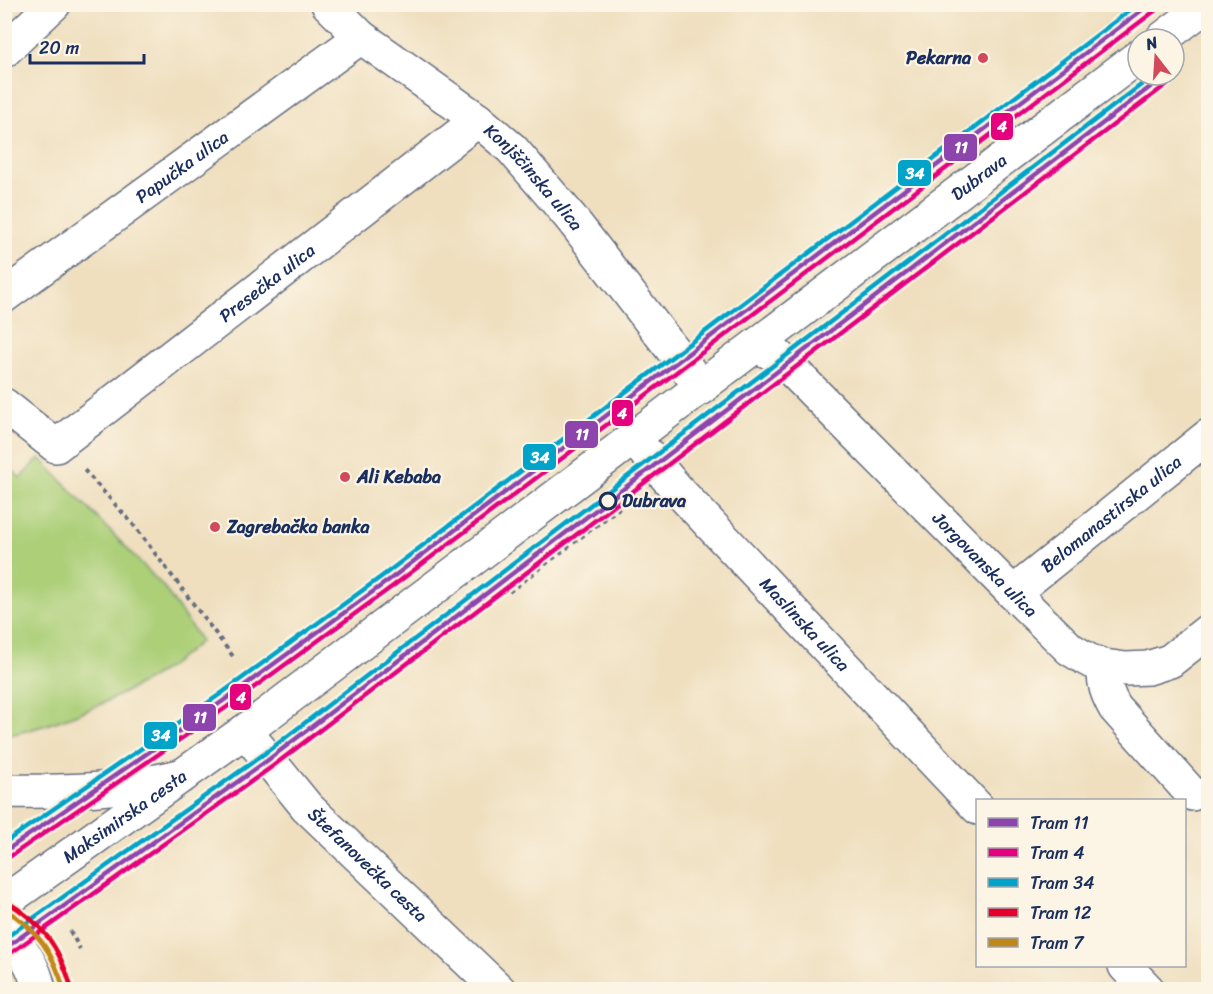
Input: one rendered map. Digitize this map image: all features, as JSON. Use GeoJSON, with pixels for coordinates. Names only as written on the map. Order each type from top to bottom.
{"type":"FeatureCollection","features":[{"type":"Feature","properties":{"kind":"street"},"geometry":{"type":"LineString","coordinates":[[4,51],[54,4]]}},
{"type":"Feature","properties":{"kind":"street","name":"Konjščinska ulica"},"geometry":{"type":"LineString","coordinates":[[328,4],[362,38],[478,120],[512,149],[571,218],[702,388]]}},
{"type":"Feature","properties":{"kind":"street"},"geometry":{"type":"LineString","coordinates":[[1178,27],[1208,4]]}},
{"type":"Feature","properties":{"kind":"street","name":"Papučka ulica"},"geometry":{"type":"LineString","coordinates":[[4,296],[362,38]]}},
{"type":"Feature","properties":{"kind":"street","name":"Dubrava"},"geometry":{"type":"LineString","coordinates":[[245,731],[1126,66]]}},
{"type":"Feature","properties":{"kind":"street","name":"Presečka ulica"},"geometry":{"type":"LineString","coordinates":[[56,446],[478,120]]}},
{"type":"Feature","properties":{"kind":"street","name":"Jorgovanska ulica"},"geometry":{"type":"LineString","coordinates":[[756,346],[778,356],[1070,649],[1104,666]]}},
{"type":"Feature","properties":{"kind":"street"},"geometry":{"type":"LineString","coordinates":[[4,405],[56,446]]}},
{"type":"Feature","properties":{"kind":"street","name":"Belomanastirska ulica"},"geometry":{"type":"LineString","coordinates":[[1013,593],[1209,436]]}},
{"type":"Feature","properties":{"kind":"street","name":"Maslinska ulica"},"geometry":{"type":"LineString","coordinates":[[634,439],[676,488],[976,806]]}},
{"type":"Feature","properties":{"kind":"street"},"geometry":{"type":"LineString","coordinates":[[1192,794],[1114,708],[1106,693],[1103,679],[1104,666],[1126,669],[1148,668],[1170,661],[1209,631]]}},
{"type":"Feature","properties":{"kind":"street","name":"Maksimirska cesta"},"geometry":{"type":"LineString","coordinates":[[4,902],[245,731]]}},
{"type":"Feature","properties":{"kind":"street","name":"Štefanovečka cesta"},"geometry":{"type":"LineString","coordinates":[[245,731],[307,807],[499,990]]}},
{"type":"Feature","properties":{"kind":"street"},"geometry":{"type":"LineString","coordinates":[[4,791],[49,792],[113,789],[185,774]]}},
{"type":"Feature","properties":{"kind":"street"},"geometry":{"type":"LineString","coordinates":[[4,933],[15,942],[29,961],[39,990]]}},
{"type":"Feature","properties":{"kind":"street"},"geometry":{"type":"LineString","coordinates":[[1126,967],[1148,990]]}},
{"type":"Feature","properties":{"kind":"path"},"geometry":{"type":"LineString","coordinates":[[56,446],[83,469],[132,523],[235,659]]}},
{"type":"Feature","properties":{"kind":"path"},"geometry":{"type":"LineString","coordinates":[[509,592],[638,494]]}},
{"type":"Feature","properties":{"kind":"path"},"geometry":{"type":"LineString","coordinates":[[70,932],[80,949]]}},
{"type":"Feature","properties":{"kind":"green space"},"geometry":{"type":"Polygon","coordinates":[[[40,458],[163,586],[201,641],[164,670],[107,701],[67,718],[5,736],[5,462],[20,478],[40,458]]]}},
{"type":"Feature","properties":{"kind":"tram line","name":"34"},"geometry":{"type":"LineString","coordinates":[[4,843],[219,695],[385,574],[1138,4]]}},
{"type":"Feature","properties":{"kind":"tram line","name":"11"},"geometry":{"type":"LineString","coordinates":[[4,852],[223,701],[389,580],[1150,4]]}},
{"type":"Feature","properties":{"kind":"tram line","name":"4"},"geometry":{"type":"LineString","coordinates":[[8,858],[227,707],[393,586],[1156,10]]}},
{"type":"Feature","properties":{"kind":"tram line","name":"34"},"geometry":{"type":"LineString","coordinates":[[4,939],[264,754],[1138,87]]}},
{"type":"Feature","properties":{"kind":"tram line","name":"11"},"geometry":{"type":"LineString","coordinates":[[4,949],[268,760],[1150,87]]}},
{"type":"Feature","properties":{"kind":"tram line","name":"4"},"geometry":{"type":"LineString","coordinates":[[8,955],[273,766],[1163,87]]}},
{"type":"Feature","properties":{"kind":"tram line","name":"12"},"geometry":{"type":"LineString","coordinates":[[4,900],[29,918],[48,938],[62,961],[72,990]]}},
{"type":"Feature","properties":{"kind":"tram line","name":"7"},"geometry":{"type":"LineString","coordinates":[[4,909],[16,916],[43,943],[55,965],[64,990]]}},
{"type":"Feature","properties":{"kind":"place","name":"Pekarna"},"geometry":{"type":"Point","coordinates":[983,58]}},
{"type":"Feature","properties":{"kind":"place","name":"Ali Kebaba"},"geometry":{"type":"Point","coordinates":[345,477]}},
{"type":"Feature","properties":{"kind":"place","name":"Dubrava"},"geometry":{"type":"Point","coordinates":[608,501]}},
{"type":"Feature","properties":{"kind":"place","name":"Zagrebačka banka"},"geometry":{"type":"Point","coordinates":[215,527]}}]}
